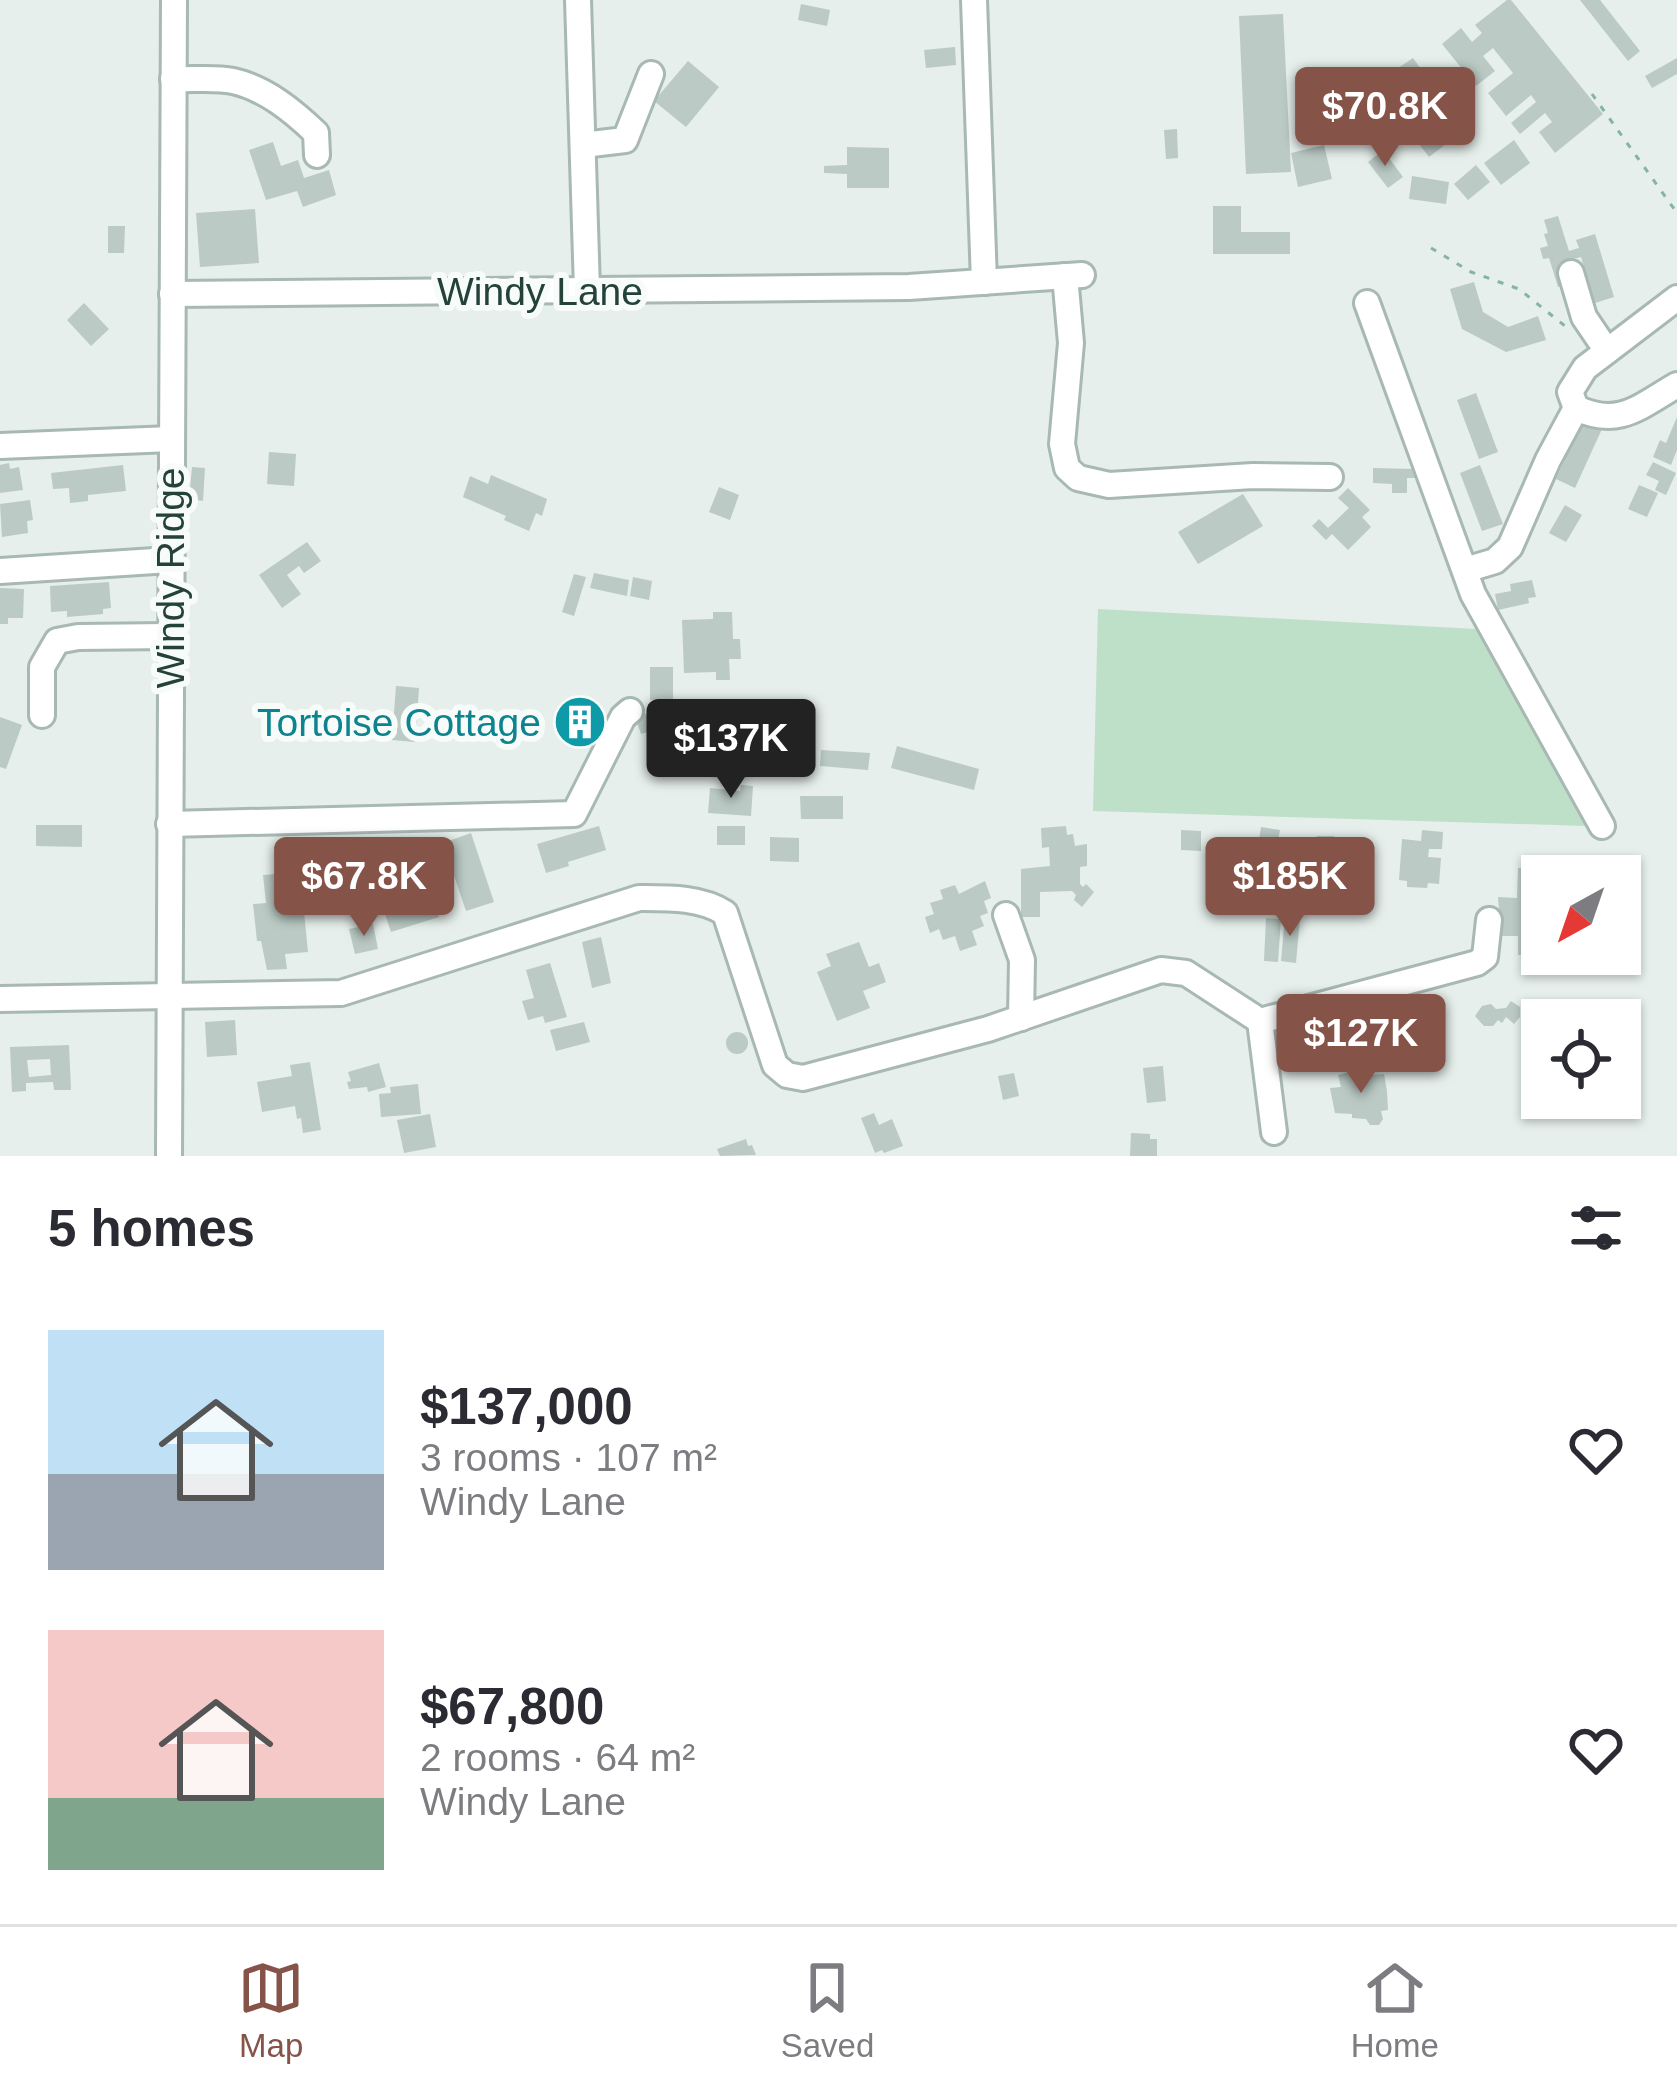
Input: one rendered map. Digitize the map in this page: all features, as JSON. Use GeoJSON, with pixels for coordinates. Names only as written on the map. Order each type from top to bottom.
{"type":"FeatureCollection","features":[{"type":"Feature","properties":{"kind":"street","name":"Windy Ridge"},"geometry":{"type":"LineString","coordinates":[[169,1156],[174,0]]}},
{"type":"Feature","properties":{"kind":"street"},"geometry":{"type":"LineString","coordinates":[[578,0],[587,290]]}},
{"type":"Feature","properties":{"kind":"street"},"geometry":{"type":"LineString","coordinates":[[974,0],[984,282]]}},
{"type":"Feature","properties":{"kind":"street"},"geometry":{"type":"LineString","coordinates":[[583,145],[628,137],[651,74]]}},
{"type":"Feature","properties":{"kind":"street"},"geometry":{"type":"LineString","coordinates":[[173,80],[230,80],[253,88],[316,133],[317,155]]}},
{"type":"Feature","properties":{"kind":"street"},"geometry":{"type":"LineString","coordinates":[[1571,273],[1582,312],[1607,351]]}},
{"type":"Feature","properties":{"kind":"street","name":"Windy Lane"},"geometry":{"type":"LineString","coordinates":[[172,294],[909,287],[1073,275],[1062,444],[1066,468],[1078,478],[1109,485],[1253,476],[1330,478]]}},
{"type":"Feature","properties":{"kind":"street"},"geometry":{"type":"LineString","coordinates":[[1677,298],[1585,368],[1570,392],[1576,408],[1612,418],[1677,385]]}},
{"type":"Feature","properties":{"kind":"street"},"geometry":{"type":"LineString","coordinates":[[1367,303],[1473,594],[1602,826]]}},
{"type":"Feature","properties":{"kind":"street"},"geometry":{"type":"LineString","coordinates":[[1465,570],[1496,562],[1510,547],[1576,408]]}},
{"type":"Feature","properties":{"kind":"street"},"geometry":{"type":"LineString","coordinates":[[0,446],[171,439]]}},
{"type":"Feature","properties":{"kind":"street"},"geometry":{"type":"LineString","coordinates":[[0,572],[170,560]]}},
{"type":"Feature","properties":{"kind":"street"},"geometry":{"type":"LineString","coordinates":[[42,715],[42,667],[57,641],[170,636]]}},
{"type":"Feature","properties":{"kind":"street"},"geometry":{"type":"LineString","coordinates":[[169,824],[574,814],[630,711]]}},
{"type":"Feature","properties":{"kind":"street"},"geometry":{"type":"LineString","coordinates":[[0,999],[340,993],[638,898],[669,898],[713,905],[725,913],[775,1065],[787,1075],[803,1078],[1021,1018],[1161,970],[1186,974],[1260,1021],[1477,963],[1485,957],[1489,920]]}},
{"type":"Feature","properties":{"kind":"street"},"geometry":{"type":"LineString","coordinates":[[1006,915],[1022,960],[1021,1018]]}},
{"type":"Feature","properties":{"kind":"street"},"geometry":{"type":"LineString","coordinates":[[1260,1021],[1274,1132]]}},
{"type":"Feature","properties":{"kind":"path"},"geometry":{"type":"LineString","coordinates":[[1592,94],[1677,213]]}},
{"type":"Feature","properties":{"kind":"path"},"geometry":{"type":"LineString","coordinates":[[1431,248],[1471,272],[1519,289],[1578,339],[1607,351]]}},
{"type":"Feature","properties":{"kind":"green space"},"geometry":{"type":"Polygon","coordinates":[[[1098,609],[1476,629],[1586,826],[1093,811],[1098,609]]]}},
{"type":"Feature","properties":{"kind":"building"},"geometry":{"type":"Polygon","coordinates":[[[1507,0],[1603,114],[1555,153],[1539,132],[1552,122],[1545,113],[1520,134],[1511,123],[1536,102],[1531,95],[1506,116],[1488,93],[1513,73],[1493,48],[1483,56],[1495,71],[1476,86],[1442,44],[1461,28],[1472,42],[1482,33],[1475,25],[1507,0]]]}},
{"type":"Feature","properties":{"kind":"building"},"geometry":{"type":"Polygon","coordinates":[[[1580,0],[1600,0],[1640,51],[1628,61],[1580,0]]]}},
{"type":"Feature","properties":{"kind":"building"},"geometry":{"type":"Polygon","coordinates":[[[801,4],[830,10],[827,26],[798,20],[801,4]]]}},
{"type":"Feature","properties":{"kind":"building"},"geometry":{"type":"Polygon","coordinates":[[[1283,14],[1291,172],[1246,174],[1239,16],[1283,14]]]}},
{"type":"Feature","properties":{"kind":"building"},"geometry":{"type":"Polygon","coordinates":[[[955,47],[956,65],[926,68],[924,50],[955,47]]]}},
{"type":"Feature","properties":{"kind":"building"},"geometry":{"type":"Polygon","coordinates":[[[1413,58],[1426,76],[1398,95],[1385,77],[1413,58]]]}},
{"type":"Feature","properties":{"kind":"building"},"geometry":{"type":"Polygon","coordinates":[[[1677,58],[1677,74],[1652,88],[1645,76],[1677,58]]]}},
{"type":"Feature","properties":{"kind":"building"},"geometry":{"type":"Polygon","coordinates":[[[688,61],[719,87],[686,127],[654,101],[688,61]]]}},
{"type":"Feature","properties":{"kind":"building"},"geometry":{"type":"Polygon","coordinates":[[[1379,98],[1399,121],[1373,143],[1353,120],[1379,98]]]}},
{"type":"Feature","properties":{"kind":"building"},"geometry":{"type":"Polygon","coordinates":[[[1454,105],[1470,126],[1429,157],[1413,136],[1454,105]]]}},
{"type":"Feature","properties":{"kind":"building"},"geometry":{"type":"Polygon","coordinates":[[[1177,129],[1178,158],[1166,159],[1164,130],[1177,129]]]}},
{"type":"Feature","properties":{"kind":"building"},"geometry":{"type":"Polygon","coordinates":[[[1514,140],[1530,163],[1501,185],[1484,163],[1514,140]]]}},
{"type":"Feature","properties":{"kind":"building"},"geometry":{"type":"Polygon","coordinates":[[[273,142],[281,166],[298,160],[304,178],[329,170],[336,195],[303,207],[297,191],[266,200],[249,150],[273,142]]]}},
{"type":"Feature","properties":{"kind":"building"},"geometry":{"type":"Polygon","coordinates":[[[1324,145],[1332,179],[1298,187],[1291,153],[1324,145]]]}},
{"type":"Feature","properties":{"kind":"building"},"geometry":{"type":"Polygon","coordinates":[[[847,147],[889,148],[889,188],[847,188],[847,174],[824,173],[824,166],[847,165],[847,147]]]}},
{"type":"Feature","properties":{"kind":"building"},"geometry":{"type":"Polygon","coordinates":[[[1383,150],[1403,177],[1388,188],[1368,162],[1383,150]]]}},
{"type":"Feature","properties":{"kind":"building"},"geometry":{"type":"Polygon","coordinates":[[[1476,165],[1490,182],[1468,200],[1454,184],[1476,165]]]}},
{"type":"Feature","properties":{"kind":"building"},"geometry":{"type":"Polygon","coordinates":[[[1412,176],[1449,182],[1446,204],[1409,199],[1412,176]]]}},
{"type":"Feature","properties":{"kind":"building"},"geometry":{"type":"Polygon","coordinates":[[[1213,206],[1241,206],[1241,232],[1290,232],[1290,254],[1213,254],[1213,206]]]}},
{"type":"Feature","properties":{"kind":"building"},"geometry":{"type":"Polygon","coordinates":[[[255,209],[259,263],[200,267],[196,213],[255,209]]]}},
{"type":"Feature","properties":{"kind":"building"},"geometry":{"type":"Polygon","coordinates":[[[1558,216],[1569,251],[1579,248],[1576,240],[1595,234],[1614,297],[1595,303],[1581,257],[1573,259],[1572,283],[1558,287],[1549,258],[1543,259],[1540,248],[1548,246],[1544,220],[1558,216]]]}},
{"type":"Feature","properties":{"kind":"building"},"geometry":{"type":"Polygon","coordinates":[[[108,226],[125,226],[124,253],[108,253],[108,226]]]}},
{"type":"Feature","properties":{"kind":"building"},"geometry":{"type":"Polygon","coordinates":[[[1474,282],[1483,312],[1508,327],[1538,316],[1546,340],[1506,352],[1462,329],[1450,289],[1474,282]]]}},
{"type":"Feature","properties":{"kind":"building"},"geometry":{"type":"Polygon","coordinates":[[[84,303],[109,329],[91,346],[67,320],[84,303]]]}},
{"type":"Feature","properties":{"kind":"building"},"geometry":{"type":"Polygon","coordinates":[[[1476,393],[1498,452],[1479,459],[1457,400],[1476,393]]]}},
{"type":"Feature","properties":{"kind":"building"},"geometry":{"type":"Polygon","coordinates":[[[1677,417],[1677,450],[1671,465],[1653,457],[1660,440],[1666,443],[1677,417]]]}},
{"type":"Feature","properties":{"kind":"building"},"geometry":{"type":"Polygon","coordinates":[[[1583,420],[1602,429],[1575,488],[1556,479],[1583,420]]]}},
{"type":"Feature","properties":{"kind":"building"},"geometry":{"type":"Polygon","coordinates":[[[269,452],[296,454],[294,486],[267,484],[269,452]]]}},
{"type":"Feature","properties":{"kind":"building"},"geometry":{"type":"Polygon","coordinates":[[[1653,462],[1676,473],[1666,495],[1655,490],[1659,481],[1646,475],[1653,462]]]}},
{"type":"Feature","properties":{"kind":"building"},"geometry":{"type":"Polygon","coordinates":[[[9,463],[10,469],[19,467],[23,490],[0,493],[0,465],[9,463]]]}},
{"type":"Feature","properties":{"kind":"building"},"geometry":{"type":"Polygon","coordinates":[[[123,465],[126,491],[88,495],[88,501],[70,503],[69,488],[53,489],[51,473],[123,465]]]}},
{"type":"Feature","properties":{"kind":"building"},"geometry":{"type":"Polygon","coordinates":[[[1480,465],[1503,524],[1482,531],[1460,473],[1480,465]]]}},
{"type":"Feature","properties":{"kind":"building"},"geometry":{"type":"Polygon","coordinates":[[[192,467],[205,468],[203,501],[189,499],[192,467]]]}},
{"type":"Feature","properties":{"kind":"building"},"geometry":{"type":"Polygon","coordinates":[[[1373,468],[1415,469],[1415,478],[1407,478],[1407,493],[1392,493],[1392,484],[1373,483],[1373,468]]]}},
{"type":"Feature","properties":{"kind":"building"},"geometry":{"type":"Polygon","coordinates":[[[491,475],[547,499],[542,516],[536,513],[529,531],[463,497],[470,476],[488,484],[491,475]]]}},
{"type":"Feature","properties":{"kind":"building"},"geometry":{"type":"Polygon","coordinates":[[[1639,485],[1658,493],[1647,517],[1628,509],[1639,485]]]}},
{"type":"Feature","properties":{"kind":"building"},"geometry":{"type":"Polygon","coordinates":[[[719,487],[739,495],[730,520],[709,512],[719,487]]]}},
{"type":"Feature","properties":{"kind":"building"},"geometry":{"type":"Polygon","coordinates":[[[1348,488],[1370,510],[1362,517],[1371,527],[1348,550],[1332,534],[1326,540],[1312,526],[1319,519],[1328,528],[1349,508],[1338,498],[1348,488]]]}},
{"type":"Feature","properties":{"kind":"building"},"geometry":{"type":"Polygon","coordinates":[[[1243,494],[1263,526],[1198,564],[1178,532],[1243,494]]]}},
{"type":"Feature","properties":{"kind":"building"},"geometry":{"type":"Polygon","coordinates":[[[30,500],[33,520],[27,521],[28,533],[2,537],[0,504],[30,500]]]}},
{"type":"Feature","properties":{"kind":"building"},"geometry":{"type":"Polygon","coordinates":[[[1565,505],[1582,515],[1566,542],[1549,533],[1565,505]]]}},
{"type":"Feature","properties":{"kind":"building"},"geometry":{"type":"Polygon","coordinates":[[[307,542],[321,561],[304,573],[299,566],[287,575],[301,594],[282,608],[259,575],[307,542]]]}},
{"type":"Feature","properties":{"kind":"building"},"geometry":{"type":"Polygon","coordinates":[[[594,573],[629,580],[627,596],[590,588],[594,573]]]}},
{"type":"Feature","properties":{"kind":"building"},"geometry":{"type":"Polygon","coordinates":[[[574,574],[586,577],[574,616],[562,612],[574,574]]]}},
{"type":"Feature","properties":{"kind":"building"},"geometry":{"type":"Polygon","coordinates":[[[633,577],[652,581],[649,600],[630,596],[633,577]]]}},
{"type":"Feature","properties":{"kind":"building"},"geometry":{"type":"Polygon","coordinates":[[[1532,580],[1536,597],[1498,610],[1495,594],[1511,591],[1510,584],[1532,580]]]}},
{"type":"Feature","properties":{"kind":"building"},"geometry":{"type":"Polygon","coordinates":[[[109,582],[111,608],[103,609],[103,614],[67,617],[67,611],[51,612],[50,586],[109,582]]]}},
{"type":"Feature","properties":{"kind":"building"},"geometry":{"type":"Polygon","coordinates":[[[0,588],[24,589],[23,618],[8,618],[8,624],[0,624],[0,588]]]}},
{"type":"Feature","properties":{"kind":"building"},"geometry":{"type":"Polygon","coordinates":[[[713,612],[732,612],[733,639],[740,639],[741,659],[729,659],[730,680],[716,680],[716,672],[684,673],[682,620],[713,619],[713,612]]]}},
{"type":"Feature","properties":{"kind":"building"},"geometry":{"type":"Polygon","coordinates":[[[650,667],[673,667],[673,700],[650,700],[650,667]]]}},
{"type":"Feature","properties":{"kind":"building"},"geometry":{"type":"Polygon","coordinates":[[[396,686],[419,688],[415,742],[392,740],[396,686]]]}},
{"type":"Feature","properties":{"kind":"building","name":"Tortoise Cottage"},"geometry":{"type":"Polygon","coordinates":[[[568,705],[599,713],[593,738],[585,736],[584,742],[568,738],[569,732],[562,730],[568,705]]]}},
{"type":"Feature","properties":{"kind":"building"},"geometry":{"type":"Polygon","coordinates":[[[650,712],[652,717],[662,714],[670,737],[658,741],[654,730],[641,734],[636,720],[650,712]]]}},
{"type":"Feature","properties":{"kind":"building"},"geometry":{"type":"Polygon","coordinates":[[[0,717],[22,725],[6,769],[0,767],[0,717]]]}},
{"type":"Feature","properties":{"kind":"building"},"geometry":{"type":"Polygon","coordinates":[[[897,746],[979,769],[974,790],[891,768],[897,746]]]}},
{"type":"Feature","properties":{"kind":"building"},"geometry":{"type":"Polygon","coordinates":[[[821,750],[870,753],[868,770],[820,766],[821,750]]]}},
{"type":"Feature","properties":{"kind":"building"},"geometry":{"type":"Polygon","coordinates":[[[741,785],[753,786],[751,816],[708,813],[710,788],[740,791],[741,785]]]}},
{"type":"Feature","properties":{"kind":"building"},"geometry":{"type":"Polygon","coordinates":[[[800,796],[843,796],[843,819],[801,819],[800,796]]]}},
{"type":"Feature","properties":{"kind":"building"},"geometry":{"type":"Polygon","coordinates":[[[36,825],[82,825],[82,847],[36,846],[36,825]]]}},
{"type":"Feature","properties":{"kind":"building"},"geometry":{"type":"Polygon","coordinates":[[[599,826],[606,850],[546,873],[537,844],[599,826]]]}},
{"type":"Feature","properties":{"kind":"building"},"geometry":{"type":"Polygon","coordinates":[[[717,826],[745,826],[745,845],[717,845],[717,826]]]}},
{"type":"Feature","properties":{"kind":"building"},"geometry":{"type":"Polygon","coordinates":[[[1066,826],[1075,846],[1087,844],[1087,866],[1080,867],[1080,884],[1094,892],[1082,907],[1072,891],[1040,892],[1040,917],[1021,917],[1021,869],[1050,866],[1049,847],[1042,848],[1041,828],[1066,826]]]}},
{"type":"Feature","properties":{"kind":"building"},"geometry":{"type":"Polygon","coordinates":[[[1261,827],[1280,830],[1278,841],[1285,842],[1280,870],[1261,866],[1259,874],[1248,873],[1247,879],[1210,879],[1217,840],[1258,847],[1261,827]]]}},
{"type":"Feature","properties":{"kind":"building"},"geometry":{"type":"Polygon","coordinates":[[[1181,830],[1201,831],[1201,851],[1181,850],[1181,830]]]}},
{"type":"Feature","properties":{"kind":"building"},"geometry":{"type":"Polygon","coordinates":[[[1422,830],[1443,832],[1442,849],[1429,849],[1428,857],[1441,858],[1439,884],[1407,887],[1407,881],[1399,880],[1402,839],[1421,841],[1422,830]]]}},
{"type":"Feature","properties":{"kind":"building"},"geometry":{"type":"Polygon","coordinates":[[[471,833],[494,902],[466,911],[443,843],[471,833]]]}},
{"type":"Feature","properties":{"kind":"building"},"geometry":{"type":"Polygon","coordinates":[[[1317,836],[1334,836],[1334,850],[1357,851],[1356,879],[1321,881],[1322,870],[1314,870],[1317,836]]]}},
{"type":"Feature","properties":{"kind":"building"},"geometry":{"type":"Polygon","coordinates":[[[770,837],[799,838],[799,862],[770,861],[770,837]]]}},
{"type":"Feature","properties":{"kind":"building"},"geometry":{"type":"Polygon","coordinates":[[[1521,868],[1521,955],[1518,936],[1501,936],[1498,897],[1517,898],[1521,868]]]}},
{"type":"Feature","properties":{"kind":"building"},"geometry":{"type":"Polygon","coordinates":[[[300,872],[308,952],[285,954],[287,969],[267,970],[261,941],[257,941],[253,904],[266,903],[263,875],[300,872]]]}},
{"type":"Feature","properties":{"kind":"building"},"geometry":{"type":"Polygon","coordinates":[[[985,881],[991,898],[984,901],[988,913],[980,916],[984,926],[972,931],[977,945],[960,951],[955,936],[943,940],[939,929],[930,933],[925,917],[934,914],[930,903],[943,899],[940,890],[955,885],[959,894],[985,881]]]}},
{"type":"Feature","properties":{"kind":"building"},"geometry":{"type":"Polygon","coordinates":[[[437,886],[444,907],[436,909],[439,917],[391,932],[384,911],[426,898],[424,890],[437,886]]]}},
{"type":"Feature","properties":{"kind":"building"},"geometry":{"type":"Polygon","coordinates":[[[1285,916],[1300,918],[1296,963],[1281,961],[1285,916]]]}},
{"type":"Feature","properties":{"kind":"building"},"geometry":{"type":"Polygon","coordinates":[[[1266,918],[1281,919],[1278,962],[1264,961],[1266,918]]]}},
{"type":"Feature","properties":{"kind":"building"},"geometry":{"type":"Polygon","coordinates":[[[373,924],[378,949],[355,954],[349,929],[373,924]]]}},
{"type":"Feature","properties":{"kind":"building"},"geometry":{"type":"Polygon","coordinates":[[[601,937],[611,983],[592,988],[582,942],[601,937]]]}},
{"type":"Feature","properties":{"kind":"building"},"geometry":{"type":"Polygon","coordinates":[[[859,942],[869,967],[879,963],[886,982],[863,991],[870,1008],[837,1021],[817,972],[831,966],[826,954],[859,942]]]}},
{"type":"Feature","properties":{"kind":"building"},"geometry":{"type":"Polygon","coordinates":[[[550,963],[567,1017],[545,1023],[543,1016],[528,1020],[522,1001],[534,998],[526,970],[550,963]]]}},
{"type":"Feature","properties":{"kind":"building"},"geometry":{"type":"Polygon","coordinates":[[[1511,1001],[1520,1007],[1514,1024],[1506,1017],[1502,1023],[1498,1020],[1484,1026],[1475,1016],[1482,1006],[1506,1008],[1511,1001]]]}},
{"type":"Feature","properties":{"kind":"building"},"geometry":{"type":"Polygon","coordinates":[[[1352,1010],[1356,1019],[1385,1010],[1396,1045],[1389,1047],[1390,1054],[1375,1059],[1373,1052],[1350,1058],[1347,1051],[1333,1055],[1323,1020],[1352,1010]]]}},
{"type":"Feature","properties":{"kind":"building"},"geometry":{"type":"Polygon","coordinates":[[[235,1020],[237,1055],[207,1057],[205,1022],[235,1020]]]}},
{"type":"Feature","properties":{"kind":"building"},"geometry":{"type":"Polygon","coordinates":[[[584,1022],[590,1042],[556,1051],[550,1030],[584,1022]]]}},
{"type":"Feature","properties":{"kind":"building"},"geometry":{"type":"Polygon","coordinates":[[[737,1032],[748,1043],[737,1054],[726,1043],[737,1032]]]}},
{"type":"Feature","properties":{"kind":"building"},"geometry":{"type":"Polygon","coordinates":[[[69,1045],[71,1090],[54,1090],[53,1082],[26,1083],[26,1091],[12,1092],[10,1047],[69,1045]],[[50,1059],[27,1060],[29,1077],[51,1075],[50,1059]]]}},
{"type":"Feature","properties":{"kind":"building"},"geometry":{"type":"Polygon","coordinates":[[[310,1062],[321,1130],[303,1133],[295,1106],[262,1112],[257,1082],[292,1076],[290,1065],[310,1062]]]}},
{"type":"Feature","properties":{"kind":"building"},"geometry":{"type":"Polygon","coordinates":[[[379,1063],[386,1087],[368,1092],[367,1087],[349,1089],[348,1072],[379,1063]]]}},
{"type":"Feature","properties":{"kind":"building"},"geometry":{"type":"Polygon","coordinates":[[[1163,1066],[1166,1101],[1147,1103],[1143,1068],[1163,1066]]]}},
{"type":"Feature","properties":{"kind":"building"},"geometry":{"type":"Polygon","coordinates":[[[1370,1067],[1372,1075],[1384,1074],[1387,1091],[1388,1110],[1381,1111],[1379,1125],[1335,1113],[1330,1088],[1341,1087],[1338,1075],[1370,1067]]]}},
{"type":"Feature","properties":{"kind":"building"},"geometry":{"type":"Polygon","coordinates":[[[1014,1073],[1019,1096],[1003,1100],[998,1076],[1014,1073]]]}},
{"type":"Feature","properties":{"kind":"building"},"geometry":{"type":"Polygon","coordinates":[[[418,1084],[421,1114],[381,1117],[379,1094],[391,1093],[390,1087],[418,1084]]]}},
{"type":"Feature","properties":{"kind":"building"},"geometry":{"type":"Polygon","coordinates":[[[874,1113],[879,1125],[892,1119],[903,1146],[875,1153],[861,1118],[874,1113]]]}},
{"type":"Feature","properties":{"kind":"building"},"geometry":{"type":"Polygon","coordinates":[[[430,1114],[436,1147],[404,1153],[397,1120],[430,1114]]]}},
{"type":"Feature","properties":{"kind":"building"},"geometry":{"type":"Polygon","coordinates":[[[1131,1133],[1157,1139],[1157,1156],[1130,1156],[1131,1133]]]}},
{"type":"Feature","properties":{"kind":"building"},"geometry":{"type":"Polygon","coordinates":[[[746,1139],[756,1155],[720,1156],[717,1149],[746,1139]]]}},
{"type":"Feature","properties":{"kind":"place","name":"Tortoise Cottage"},"geometry":{"type":"Point","coordinates":[580,722]}}]}
